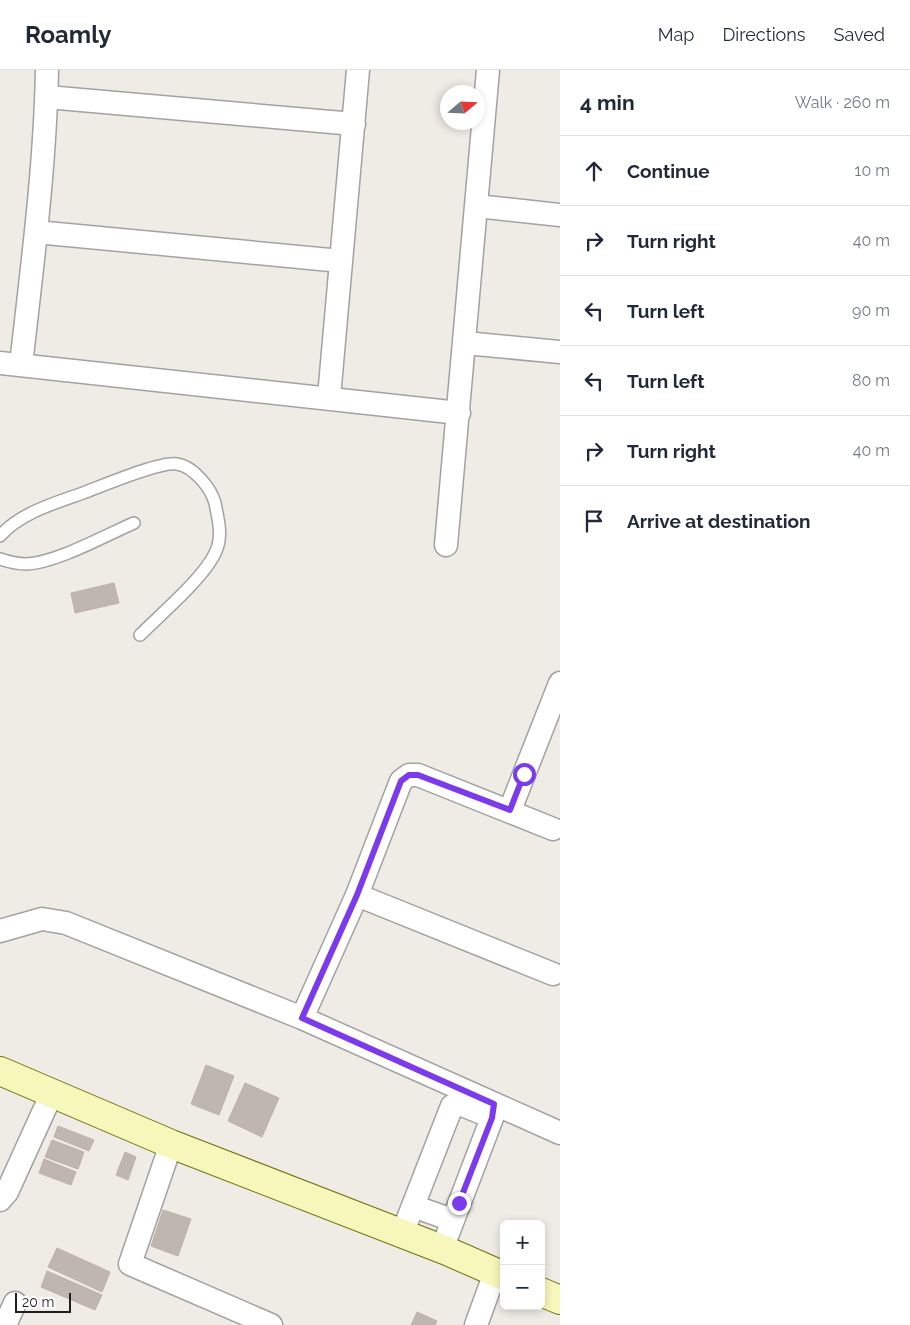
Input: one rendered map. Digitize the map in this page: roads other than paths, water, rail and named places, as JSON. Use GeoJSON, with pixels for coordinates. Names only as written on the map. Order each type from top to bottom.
{"type":"FeatureCollection","features":[{"type":"Feature","properties":{"kind":"street"},"geometry":{"type":"LineString","coordinates":[[47,70],[47,98],[36,232],[11,364],[459,413]]}},
{"type":"Feature","properties":{"kind":"street"},"geometry":{"type":"LineString","coordinates":[[329,398],[358,70]]}},
{"type":"Feature","properties":{"kind":"street"},"geometry":{"type":"LineString","coordinates":[[446,545],[488,70]]}},
{"type":"Feature","properties":{"kind":"street"},"geometry":{"type":"LineString","coordinates":[[47,98],[354,124]]}},
{"type":"Feature","properties":{"kind":"street"},"geometry":{"type":"LineString","coordinates":[[476,206],[560,215]]}},
{"type":"Feature","properties":{"kind":"street"},"geometry":{"type":"LineString","coordinates":[[36,232],[341,261]]}},
{"type":"Feature","properties":{"kind":"street"},"geometry":{"type":"LineString","coordinates":[[465,343],[560,352]]}},
{"type":"Feature","properties":{"kind":"street"},"geometry":{"type":"LineString","coordinates":[[510,810],[560,683]]}},
{"type":"Feature","properties":{"kind":"street"},"geometry":{"type":"LineString","coordinates":[[302,1018],[357,895],[397,787],[401,781],[409,775],[418,775],[510,810],[553,829]]}},
{"type":"Feature","properties":{"kind":"street"},"geometry":{"type":"LineString","coordinates":[[357,895],[553,974]]}},
{"type":"Feature","properties":{"kind":"street"},"geometry":{"type":"LineString","coordinates":[[0,931],[42,919],[66,923],[302,1018],[493,1111]]}},
{"type":"Feature","properties":{"kind":"street"},"geometry":{"type":"LineString","coordinates":[[0,1071],[172,1144],[442,1249],[500,1274],[476,1325]]}},
{"type":"Feature","properties":{"kind":"street"},"geometry":{"type":"LineString","coordinates":[[0,1200],[7,1192],[52,1093]]}},
{"type":"Feature","properties":{"kind":"street"},"geometry":{"type":"LineString","coordinates":[[402,1234],[452,1106],[457,1103],[493,1111],[560,1133]]}},
{"type":"Feature","properties":{"kind":"street"},"geometry":{"type":"LineString","coordinates":[[442,1249],[493,1111]]}},
{"type":"Feature","properties":{"kind":"street"},"geometry":{"type":"LineString","coordinates":[[172,1144],[130,1264],[270,1325]]}},
{"type":"Feature","properties":{"kind":"street"},"geometry":{"type":"LineString","coordinates":[[413,1206],[452,1220]]}},
{"type":"Feature","properties":{"kind":"street"},"geometry":{"type":"LineString","coordinates":[[545,1294],[560,1300]]}},
{"type":"Feature","properties":{"kind":"street"},"geometry":{"type":"LineString","coordinates":[[5,1325],[15,1303]]}},
{"type":"Feature","properties":{"kind":"lane"},"geometry":{"type":"LineString","coordinates":[[0,536],[26,516],[53,504],[155,467],[177,464],[197,474],[213,497],[220,527],[216,550],[203,572],[140,635]]}},
{"type":"Feature","properties":{"kind":"lane"},"geometry":{"type":"LineString","coordinates":[[0,559],[11,563],[27,564],[49,560],[134,523]]}}]}
